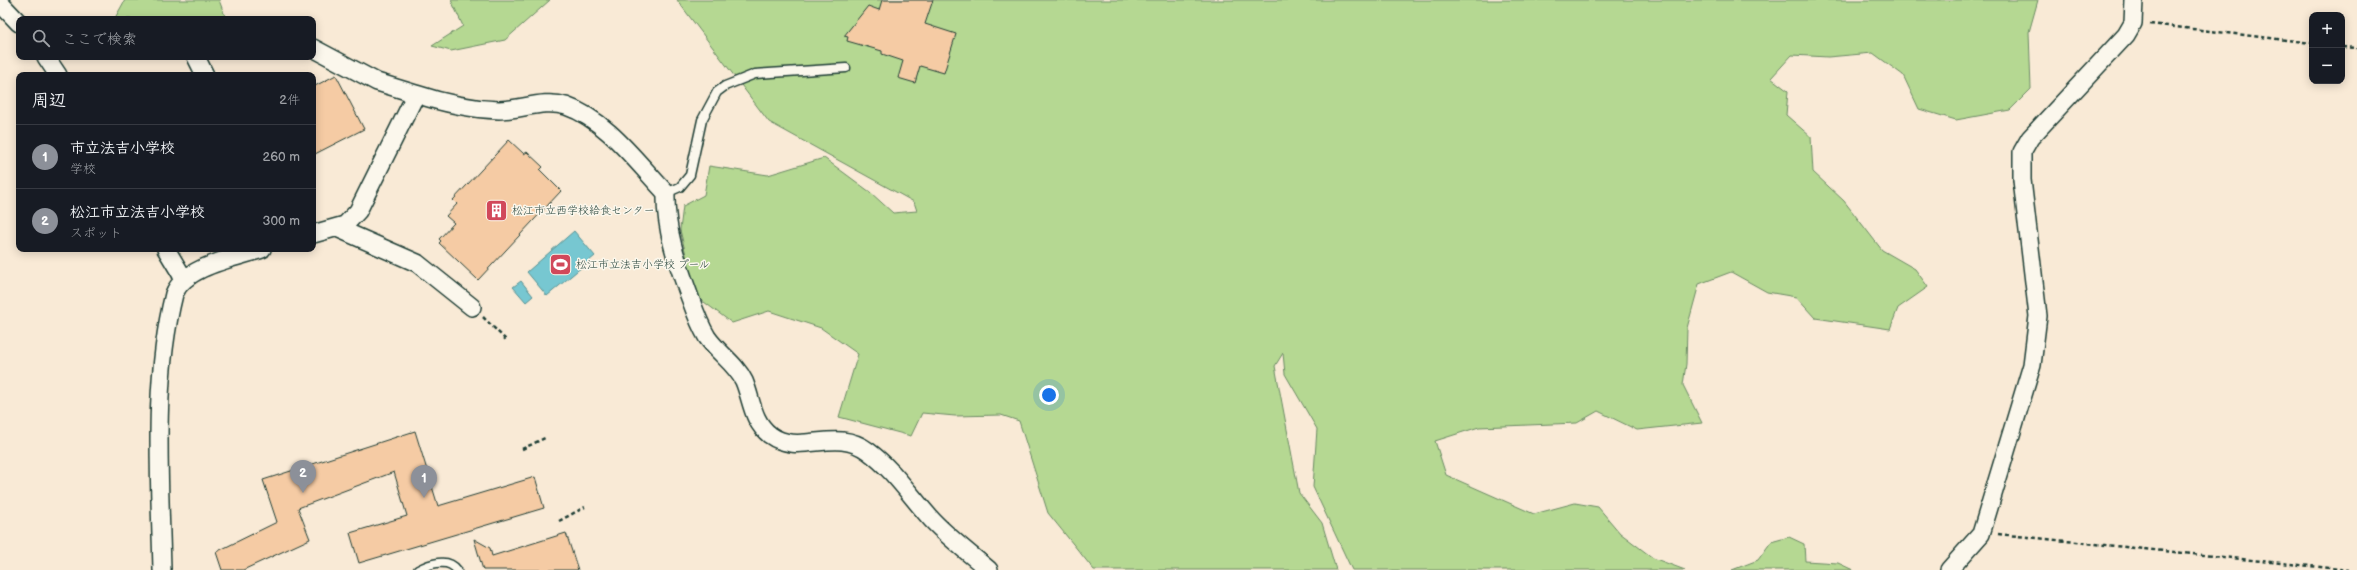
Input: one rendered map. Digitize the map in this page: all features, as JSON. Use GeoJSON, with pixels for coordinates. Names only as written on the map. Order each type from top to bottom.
{"type":"FeatureCollection","features":[{"type":"Feature","properties":{"kind":"street"},"geometry":{"type":"LineString","coordinates":[[1950,570],[1981,534],[2032,365],[2038,316],[2022,180],[2022,152],[2030,138],[2126,35],[2133,23],[2134,0]]}},
{"type":"Feature","properties":{"kind":"street"},"geometry":{"type":"LineString","coordinates":[[0,3],[16,20]]}},
{"type":"Feature","properties":{"kind":"street"},"geometry":{"type":"LineString","coordinates":[[316,50],[377,82],[470,108],[501,110],[536,104],[565,106],[593,120],[618,142],[666,193],[668,232],[699,321],[708,338],[744,380],[756,418],[770,435],[786,442],[803,444],[837,440],[853,443],[867,450],[888,467],[933,521],[989,570]]}},
{"type":"Feature","properties":{"kind":"street"},"geometry":{"type":"LineString","coordinates":[[198,60],[204,72]]}},
{"type":"Feature","properties":{"kind":"street"},"geometry":{"type":"LineString","coordinates":[[316,233],[345,225],[358,211],[416,94]]}},
{"type":"Feature","properties":{"kind":"street"},"geometry":{"type":"LineString","coordinates":[[337,228],[417,263],[472,307]]}},
{"type":"Feature","properties":{"kind":"street"},"geometry":{"type":"LineString","coordinates":[[168,252],[184,278]]}},
{"type":"Feature","properties":{"kind":"street"},"geometry":{"type":"LineString","coordinates":[[162,570],[160,439],[162,369],[171,306],[177,287],[184,278],[194,271],[253,252]]}},
{"type":"Feature","properties":{"kind":"lane"},"geometry":{"type":"LineString","coordinates":[[666,193],[680,187],[690,175],[702,120],[717,92],[725,86],[755,74],[846,68]]}},
{"type":"Feature","properties":{"kind":"lane"},"geometry":{"type":"LineString","coordinates":[[418,570],[439,562],[448,564],[457,570]]}},
{"type":"Feature","properties":{"kind":"path"},"geometry":{"type":"LineString","coordinates":[[2133,23],[2172,25],[2309,43]]}},
{"type":"Feature","properties":{"kind":"path"},"geometry":{"type":"LineString","coordinates":[[2345,47],[2357,48]]}},
{"type":"Feature","properties":{"kind":"path"},"geometry":{"type":"LineString","coordinates":[[472,307],[506,340]]}},
{"type":"Feature","properties":{"kind":"path"},"geometry":{"type":"LineString","coordinates":[[522,450],[545,438]]}},
{"type":"Feature","properties":{"kind":"path"},"geometry":{"type":"LineString","coordinates":[[560,520],[585,507]]}},
{"type":"Feature","properties":{"kind":"path"},"geometry":{"type":"LineString","coordinates":[[1981,534],[2008,534],[2349,570]]}},
{"type":"Feature","properties":{"kind":"green space"},"geometry":{"type":"Polygon","coordinates":[[[125,0],[219,0],[225,16],[116,16],[125,0]]]}},
{"type":"Feature","properties":{"kind":"green space"},"geometry":{"type":"Polygon","coordinates":[[[451,0],[550,0],[505,40],[451,51],[432,46],[463,26],[451,0]]]}},
{"type":"Feature","properties":{"kind":"green space"},"geometry":{"type":"Polygon","coordinates":[[[677,0],[2038,0],[2029,32],[2031,89],[2010,110],[1956,120],[1919,109],[1903,75],[1873,53],[1828,57],[1792,55],[1771,78],[1788,91],[1786,115],[1811,137],[1813,172],[1844,201],[1882,250],[1915,269],[1928,287],[1898,308],[1890,329],[1815,318],[1796,297],[1767,292],[1731,272],[1699,284],[1687,328],[1686,364],[1683,385],[1702,423],[1637,430],[1598,411],[1577,423],[1479,427],[1435,441],[1446,475],[1534,514],[1575,503],[1598,507],[1620,533],[1653,558],[1685,570],[1352,570],[1313,487],[1317,429],[1285,374],[1283,353],[1275,366],[1299,493],[1322,523],[1336,570],[1094,570],[1048,513],[1019,421],[1001,415],[955,416],[922,413],[911,436],[839,417],[858,354],[821,328],[769,311],[732,323],[696,296],[680,230],[683,206],[704,195],[709,166],[768,175],[824,158],[870,192],[893,213],[917,211],[914,202],[769,122],[677,0]]]}},
{"type":"Feature","properties":{"kind":"green space"},"geometry":{"type":"Polygon","coordinates":[[[1789,537],[1804,544],[1805,561],[1838,563],[1853,570],[1732,570],[1758,560],[1771,542],[1789,537]]]}},
{"type":"Feature","properties":{"kind":"water","name":"松江市立法吉小学校 プール"},"geometry":{"type":"Polygon","coordinates":[[[574,231],[595,256],[547,296],[527,272],[574,231]]]}},
{"type":"Feature","properties":{"kind":"water"},"geometry":{"type":"Polygon","coordinates":[[[521,281],[533,296],[526,302],[513,287],[521,281]]]}},
{"type":"Feature","properties":{"kind":"building"},"geometry":{"type":"Polygon","coordinates":[[[882,0],[933,0],[925,24],[956,34],[944,73],[920,66],[915,83],[898,78],[903,61],[882,54],[882,51],[847,41],[848,37],[844,36],[868,6],[879,10],[882,0]]]}},
{"type":"Feature","properties":{"kind":"building"},"geometry":{"type":"Polygon","coordinates":[[[336,75],[364,129],[316,153],[316,85],[336,75]]]}},
{"type":"Feature","properties":{"kind":"building","name":"松江市立西学校給食センター"},"geometry":{"type":"Polygon","coordinates":[[[509,140],[524,154],[527,152],[543,167],[540,170],[561,191],[478,280],[439,243],[441,241],[439,239],[454,223],[446,216],[457,204],[453,200],[509,140]]]}},
{"type":"Feature","properties":{"kind":"building"},"geometry":{"type":"Polygon","coordinates":[[[415,431],[438,506],[535,477],[544,508],[359,563],[350,533],[407,516],[394,472],[298,508],[310,539],[243,570],[222,570],[216,552],[277,522],[263,480],[415,431]]]}},
{"type":"Feature","properties":{"kind":"building"},"geometry":{"type":"Polygon","coordinates":[[[566,533],[578,570],[483,570],[474,539],[490,548],[492,556],[566,533]]]}},
{"type":"Feature","properties":{"kind":"place","name":"松江市立西学校給食センター"},"geometry":{"type":"Point","coordinates":[497,210]}},
{"type":"Feature","properties":{"kind":"place","name":"松江市立法吉小学校 プール"},"geometry":{"type":"Point","coordinates":[561,264]}},
{"type":"Feature","properties":{"kind":"place","name":"松江市立法吉小学校"},"geometry":{"type":"Point","coordinates":[303,493]}},
{"type":"Feature","properties":{"kind":"place","name":"市立法吉小学校"},"geometry":{"type":"Point","coordinates":[424,498]}}]}
